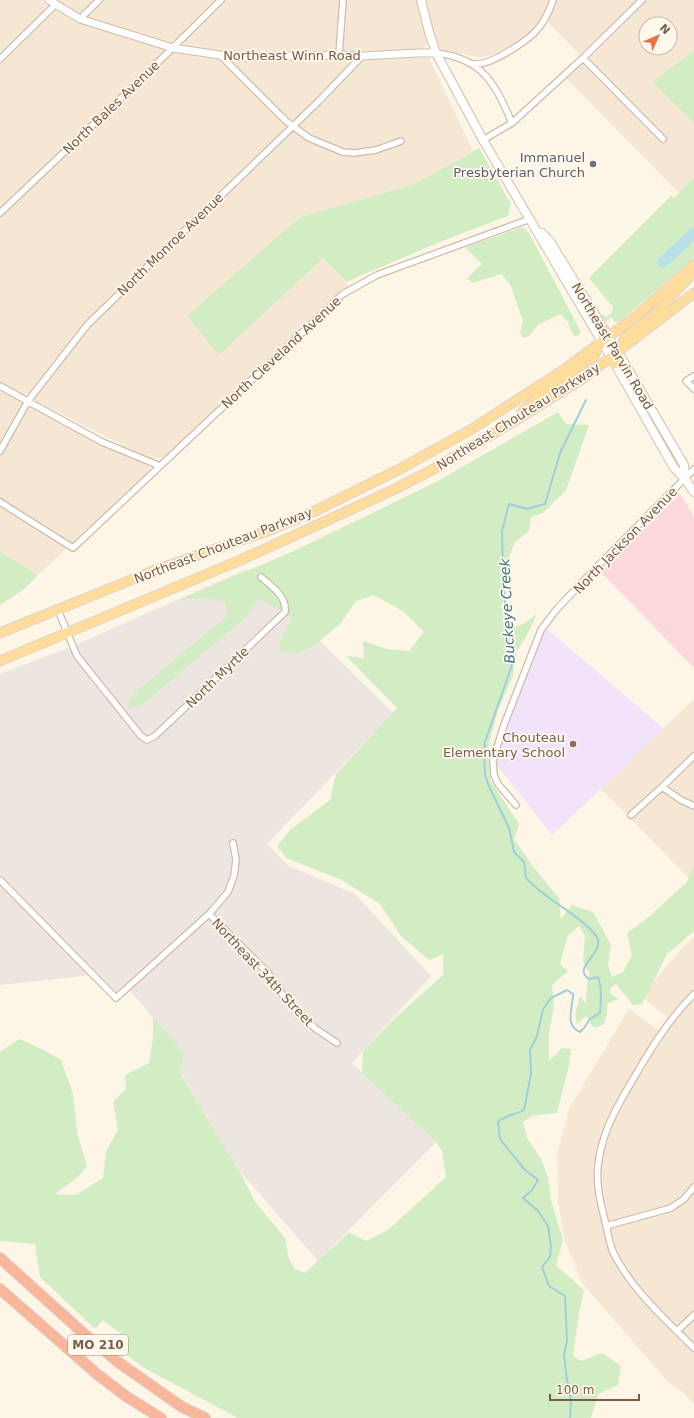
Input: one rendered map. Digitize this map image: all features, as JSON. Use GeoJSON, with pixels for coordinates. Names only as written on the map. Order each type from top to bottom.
{"type":"FeatureCollection","features":[{"type":"Feature","properties":{"kind":"highway","name":"MO 210"},"geometry":{"type":"LineString","coordinates":[[0,1258],[82,1332],[118,1362],[182,1407],[205,1418]]}},
{"type":"Feature","properties":{"kind":"highway","name":"MO 210"},"geometry":{"type":"LineString","coordinates":[[0,1289],[97,1374],[161,1418]]}},
{"type":"Feature","properties":{"kind":"main road","name":"Northeast Parvin Road"},"geometry":{"type":"LineString","coordinates":[[421,0],[436,53],[483,140],[530,219],[605,336]]}},
{"type":"Feature","properties":{"kind":"main road","name":"Northeast Parvin Road"},"geometry":{"type":"LineString","coordinates":[[530,219],[551,243],[605,336],[615,358],[674,468],[685,479],[694,492]]}},
{"type":"Feature","properties":{"kind":"main road","name":"Northeast Chouteau Parkway"},"geometry":{"type":"LineString","coordinates":[[0,633],[153,571],[270,530],[314,512],[364,487],[472,429],[564,369],[605,336],[634,317],[694,265]]}},
{"type":"Feature","properties":{"kind":"main road"},"geometry":{"type":"LineString","coordinates":[[615,358],[625,338],[654,315],[694,272]]}},
{"type":"Feature","properties":{"kind":"main road","name":"Northeast Chouteau Parkway"},"geometry":{"type":"LineString","coordinates":[[0,661],[243,559],[395,489],[432,470],[513,422],[615,358],[694,293]]}},
{"type":"Feature","properties":{"kind":"main road"},"geometry":{"type":"LineString","coordinates":[[513,422],[532,401],[544,391],[593,357],[605,336]]}},
{"type":"Feature","properties":{"kind":"main road","name":"Northeast Parvin Road"},"geometry":{"type":"LineString","coordinates":[[615,358],[684,465],[685,479]]}},
{"type":"Feature","properties":{"kind":"street"},"geometry":{"type":"LineString","coordinates":[[80,19],[99,0]]}},
{"type":"Feature","properties":{"kind":"street","name":"North Bales Avenue"},"geometry":{"type":"LineString","coordinates":[[0,213],[139,81],[221,0]]}},
{"type":"Feature","properties":{"kind":"street"},"geometry":{"type":"LineString","coordinates":[[339,54],[343,0]]}},
{"type":"Feature","properties":{"kind":"street"},"geometry":{"type":"LineString","coordinates":[[471,64],[487,62],[524,42],[534,34],[542,24],[553,0]]}},
{"type":"Feature","properties":{"kind":"street"},"geometry":{"type":"LineString","coordinates":[[483,140],[512,123],[583,58],[642,0]]}},
{"type":"Feature","properties":{"kind":"street"},"geometry":{"type":"LineString","coordinates":[[0,59],[52,2]]}},
{"type":"Feature","properties":{"kind":"street","name":"Northeast Winn Road"},"geometry":{"type":"LineString","coordinates":[[52,2],[80,19],[173,48],[220,55],[246,57],[339,54],[362,56],[417,53],[451,55],[471,64],[491,81],[498,91],[512,123]]}},
{"type":"Feature","properties":{"kind":"street"},"geometry":{"type":"LineString","coordinates":[[220,55],[292,127],[309,138],[343,152],[376,150],[402,141]]}},
{"type":"Feature","properties":{"kind":"street","name":"North Monroe Avenue"},"geometry":{"type":"LineString","coordinates":[[0,451],[28,401],[76,338],[100,311],[292,127],[362,56]]}},
{"type":"Feature","properties":{"kind":"street"},"geometry":{"type":"LineString","coordinates":[[583,58],[663,139]]}},
{"type":"Feature","properties":{"kind":"street","name":"North Cleveland Avenue"},"geometry":{"type":"LineString","coordinates":[[0,502],[73,548],[343,294],[377,275],[530,219]]}},
{"type":"Feature","properties":{"kind":"street"},"geometry":{"type":"LineString","coordinates":[[694,376],[686,381],[694,389]]}},
{"type":"Feature","properties":{"kind":"street"},"geometry":{"type":"LineString","coordinates":[[0,386],[102,442],[160,466]]}},
{"type":"Feature","properties":{"kind":"street","name":"North Jackson Avenue"},"geometry":{"type":"LineString","coordinates":[[516,804],[498,784],[494,775],[493,760],[504,725],[541,630],[556,610],[589,575],[694,469]]}},
{"type":"Feature","properties":{"kind":"street","name":"North Myrtle"},"geometry":{"type":"LineString","coordinates":[[67,632],[77,656],[141,736],[147,740],[155,736],[285,612],[286,605],[284,600],[261,577]]}},
{"type":"Feature","properties":{"kind":"street"},"geometry":{"type":"LineString","coordinates":[[58,610],[67,632]]}},
{"type":"Feature","properties":{"kind":"street"},"geometry":{"type":"LineString","coordinates":[[631,815],[694,756]]}},
{"type":"Feature","properties":{"kind":"street"},"geometry":{"type":"LineString","coordinates":[[662,787],[681,800],[694,806]]}},
{"type":"Feature","properties":{"kind":"street"},"geometry":{"type":"LineString","coordinates":[[0,880],[116,998],[209,914],[228,892],[234,876],[236,860],[233,843]]}},
{"type":"Feature","properties":{"kind":"street","name":"Northeast 34th Street"},"geometry":{"type":"LineString","coordinates":[[209,914],[268,974],[287,1001],[316,1029],[337,1043]]}},
{"type":"Feature","properties":{"kind":"street"},"geometry":{"type":"LineString","coordinates":[[694,994],[672,1019],[646,1056],[614,1111],[600,1150],[598,1182],[599,1197],[613,1253],[628,1278],[645,1299],[694,1348]]}},
{"type":"Feature","properties":{"kind":"street"},"geometry":{"type":"LineString","coordinates":[[606,1226],[671,1208],[684,1199],[694,1188]]}},
{"type":"Feature","properties":{"kind":"street"},"geometry":{"type":"LineString","coordinates":[[677,1331],[694,1315]]}},
{"type":"Feature","properties":{"kind":"shaded area"},"geometry":{"type":"Polygon","coordinates":[[[0,0],[43,0],[64,14],[78,20],[159,47],[203,57],[243,61],[429,58],[473,151],[415,184],[300,217],[290,225],[346,282],[349,287],[325,305],[171,453],[165,457],[154,459],[147,458],[0,382],[0,0]]]}},
{"type":"Feature","properties":{"kind":"shaded area"},"geometry":{"type":"Polygon","coordinates":[[[54,0],[217,0],[178,39],[168,42],[92,19],[77,13],[54,0]]]}},
{"type":"Feature","properties":{"kind":"shaded area"},"geometry":{"type":"Polygon","coordinates":[[[225,0],[417,0],[428,42],[427,46],[421,49],[298,53],[229,53],[189,48],[185,46],[184,42],[189,35],[225,0]]]}},
{"type":"Feature","properties":{"kind":"shaded area"},"geometry":{"type":"Polygon","coordinates":[[[425,0],[637,0],[580,55],[542,16],[531,33],[515,44],[488,56],[477,57],[443,50],[438,47],[429,20],[425,0]]]}},
{"type":"Feature","properties":{"kind":"shaded area"},"geometry":{"type":"Polygon","coordinates":[[[647,0],[694,0],[694,50],[652,82],[694,123],[694,177],[679,193],[566,78],[647,0]]]}},
{"type":"Feature","properties":{"kind":"shaded area"},"geometry":{"type":"Polygon","coordinates":[[[0,389],[148,465],[150,468],[149,472],[38,575],[0,551],[0,389]]]}},
{"type":"Feature","properties":{"kind":"shaded area"},"geometry":{"type":"Polygon","coordinates":[[[680,494],[694,516],[694,668],[601,572],[680,494]]]}},
{"type":"Feature","properties":{"kind":"shaded area"},"geometry":{"type":"Polygon","coordinates":[[[247,569],[393,713],[267,844],[289,866],[355,894],[431,976],[352,1063],[436,1142],[318,1261],[238,1169],[180,1072],[183,1053],[128,988],[116,998],[93,975],[0,985],[0,674],[73,646],[247,569]]]}},
{"type":"Feature","properties":{"kind":"shaded area","name":"Chouteau Elementary School"},"geometry":{"type":"Polygon","coordinates":[[[546,628],[664,729],[552,835],[493,760],[523,674],[546,628]]]}},
{"type":"Feature","properties":{"kind":"shaded area"},"geometry":{"type":"Polygon","coordinates":[[[694,699],[694,883],[601,789],[694,699]]]}},
{"type":"Feature","properties":{"kind":"shaded area"},"geometry":{"type":"Polygon","coordinates":[[[694,937],[694,1405],[685,1394],[668,1382],[582,1283],[565,1240],[558,1203],[557,1153],[570,1107],[629,1009],[658,1030],[668,1018],[641,996],[683,947],[694,937]]]}},
{"type":"Feature","properties":{"kind":"green space"},"geometry":{"type":"Polygon","coordinates":[[[694,50],[694,123],[652,82],[694,50]]]}},
{"type":"Feature","properties":{"kind":"green space"},"geometry":{"type":"Polygon","coordinates":[[[479,148],[511,204],[508,216],[442,241],[346,282],[323,258],[219,355],[187,316],[300,217],[415,184],[479,148]]]}},
{"type":"Feature","properties":{"kind":"green space"},"geometry":{"type":"Polygon","coordinates":[[[694,177],[694,258],[620,321],[615,322],[611,317],[606,321],[601,316],[606,317],[609,315],[612,312],[613,307],[589,278],[672,195],[673,199],[694,177]]]}},
{"type":"Feature","properties":{"kind":"green space"},"geometry":{"type":"Polygon","coordinates":[[[523,227],[529,233],[581,332],[576,337],[572,333],[568,322],[560,314],[538,325],[529,336],[523,338],[520,332],[523,321],[510,284],[501,274],[473,283],[467,278],[482,264],[465,247],[523,227]]]}},
{"type":"Feature","properties":{"kind":"green space"},"geometry":{"type":"Polygon","coordinates":[[[558,412],[566,424],[589,425],[566,490],[543,513],[531,517],[529,531],[515,542],[508,559],[511,574],[501,607],[512,628],[525,623],[537,614],[525,639],[516,652],[513,676],[498,710],[488,747],[490,780],[519,824],[514,839],[534,868],[559,898],[561,919],[572,905],[593,912],[611,945],[608,966],[612,977],[623,972],[632,955],[627,933],[650,916],[687,882],[694,864],[694,931],[667,954],[642,1004],[633,1005],[616,984],[611,987],[610,993],[618,999],[607,1004],[607,1014],[604,1024],[596,1028],[593,1027],[586,1016],[577,1024],[575,1014],[580,996],[586,1004],[589,972],[583,962],[585,936],[579,926],[568,935],[560,964],[568,971],[552,985],[554,1007],[549,1033],[549,1061],[562,1048],[571,1049],[569,1066],[557,1113],[532,1116],[523,1122],[527,1138],[541,1159],[548,1177],[551,1200],[563,1240],[556,1265],[584,1290],[573,1356],[581,1361],[602,1353],[621,1366],[618,1385],[598,1394],[591,1418],[238,1418],[146,1369],[120,1351],[121,1334],[103,1320],[95,1329],[40,1277],[35,1244],[0,1241],[0,1052],[19,1039],[44,1050],[61,1060],[73,1094],[77,1132],[87,1166],[78,1177],[55,1194],[76,1195],[103,1178],[106,1151],[118,1130],[113,1102],[126,1089],[125,1075],[149,1063],[153,1037],[153,1017],[184,1053],[180,1073],[238,1169],[256,1203],[285,1238],[289,1259],[295,1269],[305,1273],[349,1232],[366,1241],[388,1230],[446,1177],[442,1151],[436,1142],[362,1073],[363,1051],[393,1020],[443,975],[443,954],[429,960],[401,936],[380,904],[342,880],[286,858],[277,846],[291,829],[330,800],[336,774],[397,708],[346,656],[364,658],[363,641],[387,649],[409,651],[424,632],[404,612],[374,595],[356,601],[341,623],[315,645],[295,654],[280,652],[280,642],[293,618],[258,598],[246,617],[142,705],[128,708],[131,696],[228,615],[225,601],[203,598],[178,600],[294,551],[438,481],[558,412]]]}},
{"type":"Feature","properties":{"kind":"green space"},"geometry":{"type":"Polygon","coordinates":[[[0,551],[38,575],[23,590],[0,605],[0,551]]]}},
{"type":"Feature","properties":{"kind":"waterway","name":"Buckeye Creek"},"geometry":{"type":"LineString","coordinates":[[663,262],[694,233]]}},
{"type":"Feature","properties":{"kind":"waterway","name":"Buckeye Creek"},"geometry":{"type":"LineString","coordinates":[[570,1418],[571,1400],[564,1355],[567,1340],[565,1296],[549,1286],[542,1267],[550,1257],[551,1246],[548,1226],[538,1211],[523,1198],[532,1190],[538,1180],[525,1170],[500,1139],[498,1122],[524,1110],[531,1074],[530,1050],[537,1036],[543,1009],[551,998],[567,990],[573,994],[570,1016],[572,1025],[580,1032],[590,1019],[600,1013],[601,990],[598,977],[589,979],[584,970],[597,949],[598,943],[596,936],[586,925],[541,892],[526,878],[524,862],[514,852],[509,828],[488,784],[485,774],[484,755],[485,742],[512,665],[507,632],[503,577],[502,531],[509,504],[527,509],[545,504],[560,453],[586,400]]}},
{"type":"Feature","properties":{"kind":"place","name":"Immanuel Presbyterian Church"},"geometry":{"type":"Point","coordinates":[593,164]}},
{"type":"Feature","properties":{"kind":"place","name":"Chouteau Elementary School"},"geometry":{"type":"Point","coordinates":[573,744]}}]}
